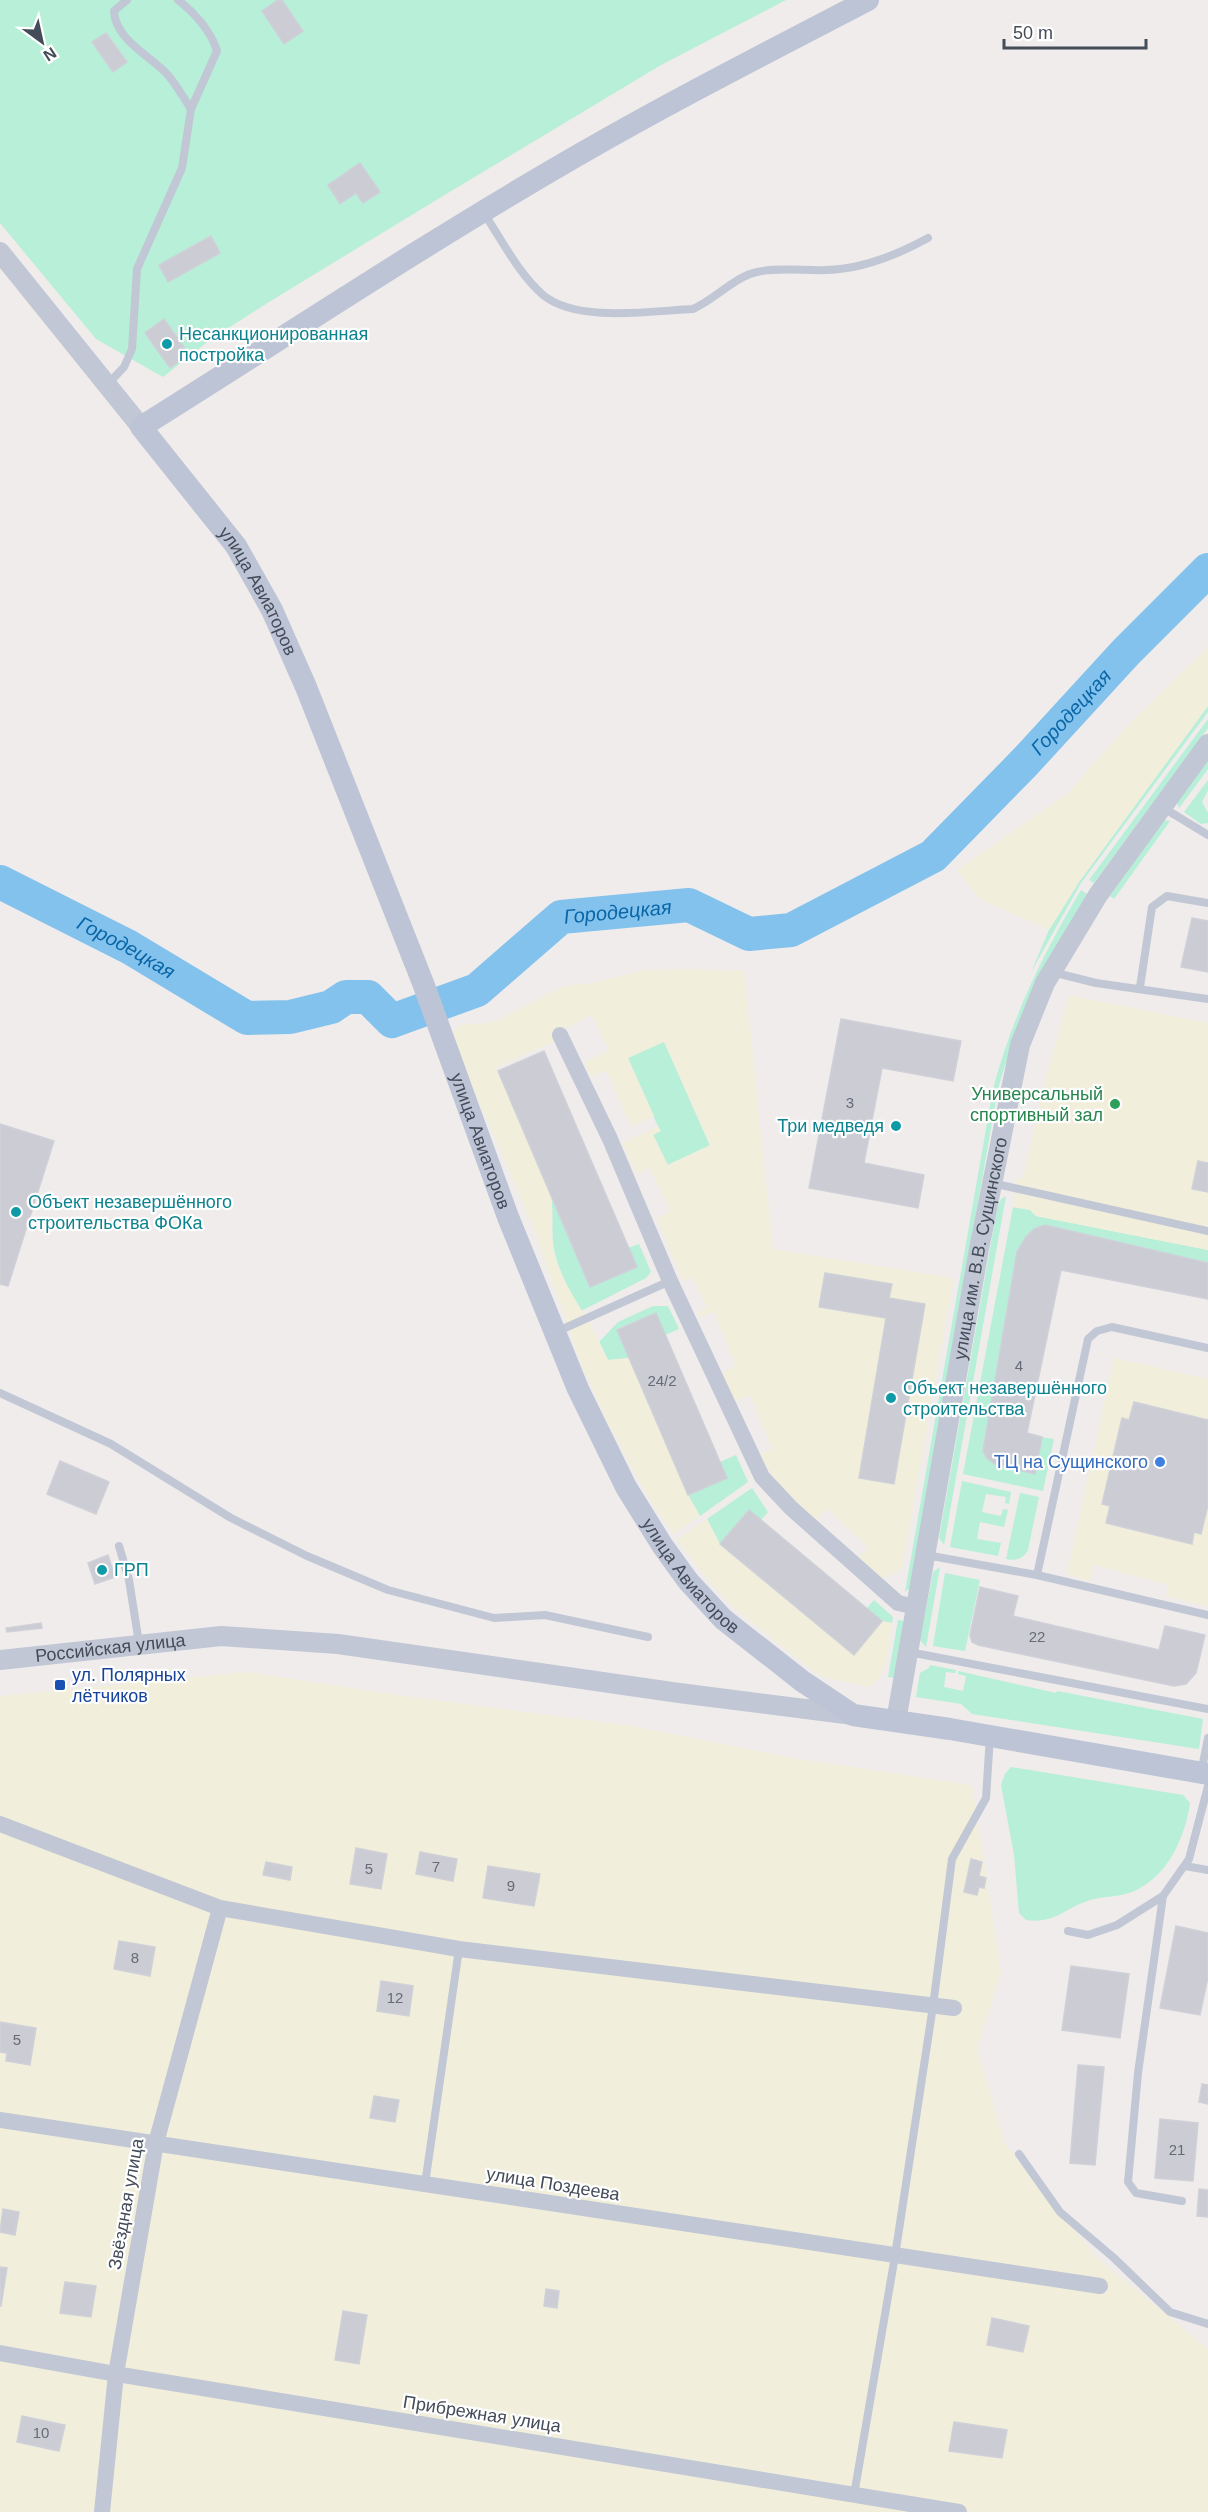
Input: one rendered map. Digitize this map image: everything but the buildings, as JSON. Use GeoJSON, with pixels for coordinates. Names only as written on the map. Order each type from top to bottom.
{"type":"FeatureCollection","features":[{"type":"Feature","properties":{"kind":"main road"},"geometry":{"type":"LineString","coordinates":[[141,427],[568,161],[695,90],[868,0]]}},
{"type":"Feature","properties":{"kind":"main road","name":"улица Авиаторов"},"geometry":{"type":"LineString","coordinates":[[141,427],[236,546],[272,610],[306,687],[423,983],[508,1217],[578,1389],[626,1487],[662,1545],[688,1581],[723,1619],[802,1680],[853,1715],[990,1736],[1206,1778]]}},
{"type":"Feature","properties":{"kind":"street","name":"улица Авиаторов"},"geometry":{"type":"LineString","coordinates":[[0,252],[141,427]]}},
{"type":"Feature","properties":{"kind":"street","name":"улица им. В.В. Сущинского"},"geometry":{"type":"LineString","coordinates":[[896,1721],[991,1182],[1020,1045],[1035,1004],[1098,895],[1208,744]]}},
{"type":"Feature","properties":{"kind":"street"},"geometry":{"type":"LineString","coordinates":[[560,1035],[610,1138],[670,1281],[762,1478],[791,1508],[898,1603],[917,1607]]}},
{"type":"Feature","properties":{"kind":"street","name":"Российская улица"},"geometry":{"type":"LineString","coordinates":[[0,1660],[139,1643],[221,1636],[338,1644],[679,1693],[853,1715]]}},
{"type":"Feature","properties":{"kind":"street"},"geometry":{"type":"LineString","coordinates":[[0,1824],[220,1908],[459,1949],[954,2008]]}},
{"type":"Feature","properties":{"kind":"street","name":"Звёздная улица"},"geometry":{"type":"LineString","coordinates":[[102,2512],[116,2374],[156,2143],[220,1908]]}},
{"type":"Feature","properties":{"kind":"street","name":"улица Поздеева"},"geometry":{"type":"LineString","coordinates":[[0,2120],[1100,2286]]}},
{"type":"Feature","properties":{"kind":"street","name":"Прибрежная улица"},"geometry":{"type":"LineString","coordinates":[[0,2353],[959,2512]]}},
{"type":"Feature","properties":{"kind":"lane"},"geometry":{"type":"LineString","coordinates":[[127,0],[114,11],[114,20],[127,38],[168,75],[191,109]]}},
{"type":"Feature","properties":{"kind":"lane"},"geometry":{"type":"LineString","coordinates":[[107,385],[124,367],[132,349],[137,269],[182,168],[191,109],[217,51],[213,39],[186,6],[178,0]]}},
{"type":"Feature","properties":{"kind":"lane"},"geometry":{"type":"LineString","coordinates":[[483,212],[524,274],[544,296],[564,307],[595,313],[693,309],[706,304],[743,278],[757,272],[830,270],[864,264],[902,252],[928,238]]}},
{"type":"Feature","properties":{"kind":"lane"},"geometry":{"type":"LineString","coordinates":[[1161,807],[1208,835]]}},
{"type":"Feature","properties":{"kind":"lane"},"geometry":{"type":"LineString","coordinates":[[1140,987],[1152,907],[1167,896],[1208,903]]}},
{"type":"Feature","properties":{"kind":"lane"},"geometry":{"type":"LineString","coordinates":[[1052,972],[1096,983],[1140,987],[1208,999]]}},
{"type":"Feature","properties":{"kind":"lane"},"geometry":{"type":"LineString","coordinates":[[991,1182],[1208,1232]]}},
{"type":"Feature","properties":{"kind":"lane"},"geometry":{"type":"LineString","coordinates":[[555,1332],[670,1281]]}},
{"type":"Feature","properties":{"kind":"lane"},"geometry":{"type":"LineString","coordinates":[[1036,1575],[1088,1339],[1097,1331],[1112,1327],[1208,1348]]}},
{"type":"Feature","properties":{"kind":"lane"},"geometry":{"type":"LineString","coordinates":[[0,1393],[111,1444],[231,1518],[307,1556],[388,1590],[494,1618],[544,1615],[648,1637]]}},
{"type":"Feature","properties":{"kind":"lane"},"geometry":{"type":"LineString","coordinates":[[119,1546],[129,1580],[139,1643]]}},
{"type":"Feature","properties":{"kind":"lane"},"geometry":{"type":"LineString","coordinates":[[926,1555],[1036,1575],[1208,1615]]}},
{"type":"Feature","properties":{"kind":"lane"},"geometry":{"type":"LineString","coordinates":[[908,1652],[1208,1709]]}},
{"type":"Feature","properties":{"kind":"lane"},"geometry":{"type":"LineString","coordinates":[[854,2495],[895,2256],[933,2006],[952,1859],[987,1798],[990,1736]]}},
{"type":"Feature","properties":{"kind":"lane"},"geometry":{"type":"LineString","coordinates":[[1068,1931],[1088,1935],[1117,1925],[1163,1896],[1185,1866],[1189,1859],[1206,1778],[1208,1738]]}},
{"type":"Feature","properties":{"kind":"lane"},"geometry":{"type":"LineString","coordinates":[[1185,1866],[1208,1870]]}},
{"type":"Feature","properties":{"kind":"lane"},"geometry":{"type":"LineString","coordinates":[[1163,1896],[1138,2073],[1128,2182],[1136,2193],[1182,2201]]}},
{"type":"Feature","properties":{"kind":"lane"},"geometry":{"type":"LineString","coordinates":[[425,2184],[459,1949]]}},
{"type":"Feature","properties":{"kind":"lane"},"geometry":{"type":"LineString","coordinates":[[1019,2154],[1060,2212],[1114,2258],[1170,2312],[1208,2324]]}},
{"type":"Feature","properties":{"kind":"green space"},"geometry":{"type":"Polygon","coordinates":[[[0,0],[786,0],[661,65],[438,199],[211,339],[163,377],[96,339],[0,223],[0,0]]]}},
{"type":"Feature","properties":{"kind":"green space"},"geometry":{"type":"Polygon","coordinates":[[[1208,706],[1208,712],[1081,883],[1031,972],[1049,930],[1079,882],[1208,706]]]}},
{"type":"Feature","properties":{"kind":"green space"},"geometry":{"type":"Polygon","coordinates":[[[1208,719],[1208,728],[1094,883],[1089,880],[1208,719]]]}},
{"type":"Feature","properties":{"kind":"green space"},"geometry":{"type":"Polygon","coordinates":[[[1208,760],[1208,769],[1179,808],[1177,803],[1208,760]]]}},
{"type":"Feature","properties":{"kind":"green space"},"geometry":{"type":"Polygon","coordinates":[[[1208,780],[1208,790],[1202,802],[1208,813],[1208,823],[1201,824],[1184,812],[1208,780]]]}},
{"type":"Feature","properties":{"kind":"green space"},"geometry":{"type":"Polygon","coordinates":[[[1164,820],[1170,821],[1114,899],[1110,896],[1164,820]]]}},
{"type":"Feature","properties":{"kind":"green space"},"geometry":{"type":"Polygon","coordinates":[[[1081,890],[1087,894],[1035,988],[1015,1036],[998,1089],[910,1588],[905,1592],[993,1089],[1009,1037],[1030,986],[1081,890]]]}},
{"type":"Feature","properties":{"kind":"green space"},"geometry":{"type":"Polygon","coordinates":[[[664,1041],[710,1146],[667,1165],[653,1134],[660,1131],[628,1058],[664,1041]]]}},
{"type":"Feature","properties":{"kind":"green space"},"geometry":{"type":"Polygon","coordinates":[[[1006,1196],[944,1545],[939,1538],[997,1209],[1001,1199],[1006,1196]]]}},
{"type":"Feature","properties":{"kind":"green space"},"geometry":{"type":"Polygon","coordinates":[[[551,1197],[590,1287],[636,1268],[628,1248],[639,1244],[651,1272],[646,1278],[581,1311],[558,1265],[553,1243],[551,1197]]]}},
{"type":"Feature","properties":{"kind":"green space"},"geometry":{"type":"Polygon","coordinates":[[[1013,1207],[1030,1210],[1036,1216],[1208,1250],[1208,1263],[1046,1225],[1032,1233],[1023,1243],[1017,1252],[983,1451],[987,1458],[1035,1474],[1042,1437],[1054,1439],[1043,1491],[963,1474],[1013,1207]]]}},
{"type":"Feature","properties":{"kind":"green space"},"geometry":{"type":"Polygon","coordinates":[[[653,1306],[668,1306],[679,1329],[665,1335],[655,1313],[617,1329],[629,1358],[608,1360],[599,1342],[618,1322],[653,1306]]]}},
{"type":"Feature","properties":{"kind":"green space"},"geometry":{"type":"Polygon","coordinates":[[[736,1455],[748,1482],[700,1516],[688,1495],[727,1478],[720,1462],[736,1455]]]}},
{"type":"Feature","properties":{"kind":"green space"},"geometry":{"type":"Polygon","coordinates":[[[962,1481],[1011,1492],[1009,1504],[1005,1503],[1006,1497],[986,1494],[982,1512],[1001,1516],[1003,1509],[1008,1510],[1004,1527],[980,1522],[977,1539],[1001,1543],[998,1556],[950,1547],[962,1481]]]}},
{"type":"Feature","properties":{"kind":"green space"},"geometry":{"type":"Polygon","coordinates":[[[752,1488],[768,1512],[761,1520],[748,1510],[720,1544],[707,1519],[752,1488]]]}},
{"type":"Feature","properties":{"kind":"green space"},"geometry":{"type":"Polygon","coordinates":[[[1020,1493],[1039,1497],[1028,1550],[1019,1559],[1006,1559],[1020,1493]]]}},
{"type":"Feature","properties":{"kind":"green space"},"geometry":{"type":"Polygon","coordinates":[[[940,1567],[926,1647],[920,1640],[933,1572],[940,1567]]]}},
{"type":"Feature","properties":{"kind":"green space"},"geometry":{"type":"Polygon","coordinates":[[[945,1573],[980,1580],[965,1651],[933,1646],[945,1573]]]}},
{"type":"Feature","properties":{"kind":"green space"},"geometry":{"type":"Polygon","coordinates":[[[874,1600],[893,1617],[892,1623],[882,1621],[867,1608],[874,1600]]]}},
{"type":"Feature","properties":{"kind":"green space"},"geometry":{"type":"Polygon","coordinates":[[[898,1620],[904,1621],[894,1678],[888,1677],[898,1620]]]}},
{"type":"Feature","properties":{"kind":"green space"},"geometry":{"type":"Polygon","coordinates":[[[930,1665],[956,1670],[955,1673],[946,1672],[944,1687],[963,1691],[966,1676],[958,1674],[958,1671],[1056,1693],[1057,1691],[1203,1719],[1199,1749],[972,1714],[961,1704],[916,1697],[920,1673],[930,1665]]]}},
{"type":"Feature","properties":{"kind":"green space"},"geometry":{"type":"Polygon","coordinates":[[[1011,1767],[1183,1795],[1190,1803],[1179,1843],[1164,1867],[1144,1886],[1122,1895],[1081,1903],[1053,1918],[1026,1920],[1019,1913],[1014,1855],[1001,1785],[1005,1774],[1011,1767]]]}},
{"type":"Feature","properties":{"kind":"sand"},"geometry":{"type":"Polygon","coordinates":[[[1208,647],[1208,706],[1079,882],[1049,930],[980,899],[957,870],[1067,794],[1128,725],[1208,647]]]}},
{"type":"Feature","properties":{"kind":"sand"},"geometry":{"type":"Polygon","coordinates":[[[643,970],[744,971],[773,1249],[954,1278],[902,1569],[881,1579],[858,1559],[868,1547],[827,1509],[816,1521],[775,1479],[759,1455],[772,1448],[750,1395],[735,1401],[722,1373],[736,1366],[714,1312],[699,1318],[697,1312],[707,1308],[693,1278],[683,1281],[657,1218],[670,1212],[650,1168],[637,1174],[622,1143],[658,1126],[661,1131],[653,1135],[668,1165],[710,1145],[664,1042],[628,1058],[654,1116],[631,1126],[606,1070],[591,1077],[585,1062],[609,1050],[591,1015],[563,1030],[556,1041],[496,1067],[551,1197],[554,1252],[565,1281],[592,1326],[608,1360],[629,1358],[688,1495],[700,1516],[674,1534],[647,1496],[605,1416],[581,1363],[534,1230],[490,1125],[470,1085],[452,1032],[462,1025],[494,1022],[560,988],[593,983],[643,970]]]}},
{"type":"Feature","properties":{"kind":"sand"},"geometry":{"type":"Polygon","coordinates":[[[1069,995],[1208,1023],[1208,1250],[1036,1216],[1030,1210],[1013,1207],[1017,1177],[1023,1178],[1044,1084],[1069,995]]]}},
{"type":"Feature","properties":{"kind":"sand"},"geometry":{"type":"Polygon","coordinates":[[[1114,1358],[1208,1379],[1208,1607],[1166,1596],[1168,1585],[1094,1565],[1089,1581],[1067,1574],[1114,1358]]]}},
{"type":"Feature","properties":{"kind":"sand"},"geometry":{"type":"Polygon","coordinates":[[[707,1519],[720,1544],[854,1655],[882,1621],[892,1623],[884,1667],[876,1682],[869,1687],[820,1676],[734,1608],[705,1576],[677,1539],[707,1519]]]}},
{"type":"Feature","properties":{"kind":"sand"},"geometry":{"type":"Polygon","coordinates":[[[247,1672],[397,1695],[632,1726],[799,1759],[972,1785],[1001,1972],[977,2049],[1005,2144],[1096,2257],[1208,2349],[1208,2512],[0,2512],[0,1696],[247,1672]]]}},
{"type":"Feature","properties":{"kind":"waterway","name":"Городецкая"},"geometry":{"type":"LineString","coordinates":[[0,882],[129,947],[247,1018],[290,1017],[331,1007],[346,997],[368,997],[392,1021],[477,990],[561,917],[689,905],[749,934],[791,930],[933,856],[1025,762],[1126,652],[1208,570]]}},
{"type":"Feature","properties":{"kind":"place","name":"Несанкционированная постройка"},"geometry":{"type":"Point","coordinates":[167,344]}},
{"type":"Feature","properties":{"kind":"place","name":"Универсальный спортивный зал"},"geometry":{"type":"Point","coordinates":[1115,1104]}},
{"type":"Feature","properties":{"kind":"place","name":"Три медведя"},"geometry":{"type":"Point","coordinates":[896,1126]}},
{"type":"Feature","properties":{"kind":"place","name":"Объект незавершённого строительства ФОКа"},"geometry":{"type":"Point","coordinates":[16,1212]}},
{"type":"Feature","properties":{"kind":"place","name":"Объект незавершённого строительства"},"geometry":{"type":"Point","coordinates":[891,1398]}},
{"type":"Feature","properties":{"kind":"place","name":"ТЦ на Сущинского"},"geometry":{"type":"Point","coordinates":[1160,1462]}},
{"type":"Feature","properties":{"kind":"place","name":"ГРП"},"geometry":{"type":"Point","coordinates":[102,1570]}},
{"type":"Feature","properties":{"kind":"place","name":"ул. Полярных лётчиков"},"geometry":{"type":"Point","coordinates":[60,1685]}}]}
